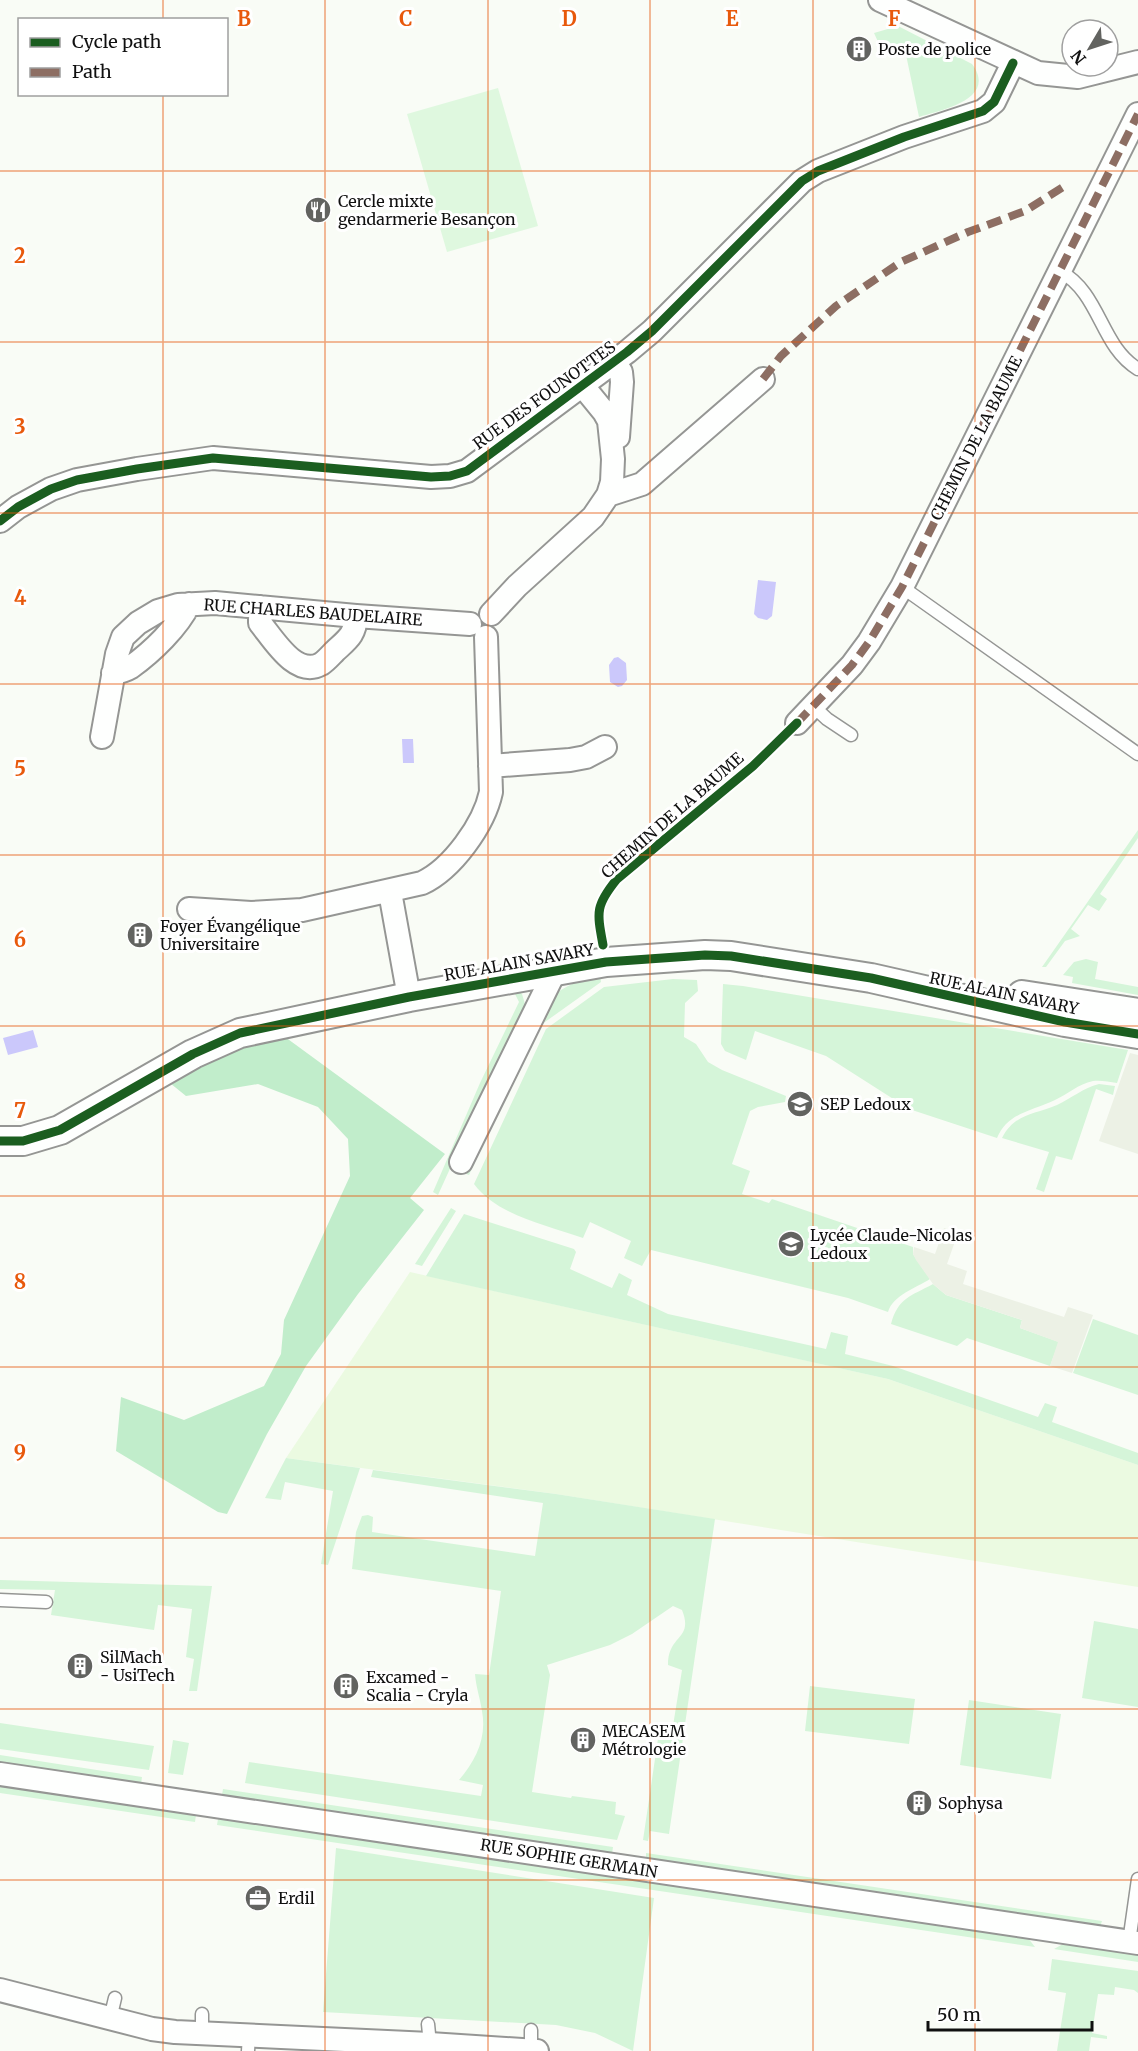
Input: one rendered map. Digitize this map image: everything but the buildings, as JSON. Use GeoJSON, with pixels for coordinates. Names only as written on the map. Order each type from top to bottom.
{"type":"FeatureCollection","features":[{"type":"Feature","properties":{"kind":"street"},"geometry":{"type":"LineString","coordinates":[[880,0],[1038,73],[1078,77],[1138,62]]}},
{"type":"Feature","properties":{"kind":"street","name":"RUE DES FOUNOTTES"},"geometry":{"type":"LineString","coordinates":[[0,521],[18,507],[51,489],[77,480],[213,458],[431,477],[450,476],[467,471],[652,331],[802,181],[818,171],[904,137],[983,111],[994,102],[1013,63]]}},
{"type":"Feature","properties":{"kind":"street","name":"CHEMIN DE LA BAUME"},"geometry":{"type":"LineString","coordinates":[[797,723],[852,665],[869,642],[902,587],[1138,114]]}},
{"type":"Feature","properties":{"kind":"street"},"geometry":{"type":"LineString","coordinates":[[613,459],[618,437],[622,382],[621,372],[614,362]]}},
{"type":"Feature","properties":{"kind":"street"},"geometry":{"type":"LineString","coordinates":[[608,495],[642,484],[763,379]]}},
{"type":"Feature","properties":{"kind":"street"},"geometry":{"type":"LineString","coordinates":[[189,909],[276,912],[302,910],[390,892],[433,878],[461,850],[488,805],[491,792],[478,631],[492,635],[496,628],[495,619],[491,614],[517,586],[593,517],[608,495],[612,482],[613,459],[609,421],[582,385]]}},
{"type":"Feature","properties":{"kind":"street","name":"RUE CHARLES BAUDELAIRE"},"geometry":{"type":"LineString","coordinates":[[102,737],[113,674],[123,637],[138,623],[158,611],[178,605],[215,603],[356,616],[478,631]]}},
{"type":"Feature","properties":{"kind":"street"},"geometry":{"type":"LineString","coordinates":[[260,607],[260,623],[294,663],[308,668],[321,664],[349,638],[355,630],[356,616]]}},
{"type":"Feature","properties":{"kind":"street"},"geometry":{"type":"LineString","coordinates":[[490,766],[586,758],[605,747]]}},
{"type":"Feature","properties":{"kind":"street"},"geometry":{"type":"LineString","coordinates":[[390,892],[409,998]]}},
{"type":"Feature","properties":{"kind":"street","name":"RUE ALAIN SAVARY"},"geometry":{"type":"LineString","coordinates":[[0,1141],[23,1141],[60,1130],[193,1054],[240,1032],[409,998],[617,961],[731,956],[872,978],[1044,1018],[1138,1034]]}},
{"type":"Feature","properties":{"kind":"street"},"geometry":{"type":"LineString","coordinates":[[460,1162],[555,971]]}},
{"type":"Feature","properties":{"kind":"street","name":"RUE ALAIN SAVARY"},"geometry":{"type":"LineString","coordinates":[[872,978],[902,976],[1138,1013]]}},
{"type":"Feature","properties":{"kind":"street","name":"RUE SOPHIE GERMAIN"},"geometry":{"type":"LineString","coordinates":[[0,1774],[1133,1942]]}},
{"type":"Feature","properties":{"kind":"street"},"geometry":{"type":"LineString","coordinates":[[0,1990],[113,2008],[152,2030],[193,2032],[249,2043],[429,2034],[533,2044]]}},
{"type":"Feature","properties":{"kind":"lane"},"geometry":{"type":"LineString","coordinates":[[1060,271],[1072,277],[1083,289],[1114,347],[1138,369]]}},
{"type":"Feature","properties":{"kind":"lane"},"geometry":{"type":"LineString","coordinates":[[902,587],[1138,754]]}},
{"type":"Feature","properties":{"kind":"lane"},"geometry":{"type":"LineString","coordinates":[[813,706],[827,719],[851,735]]}},
{"type":"Feature","properties":{"kind":"lane"},"geometry":{"type":"LineString","coordinates":[[0,1600],[46,1602]]}},
{"type":"Feature","properties":{"kind":"lane"},"geometry":{"type":"LineString","coordinates":[[1133,1942],[1138,1879]]}},
{"type":"Feature","properties":{"kind":"green space"},"geometry":{"type":"Polygon","coordinates":[[[898,26],[972,64],[978,76],[978,86],[973,94],[953,106],[919,117],[905,50],[879,44],[874,33],[898,26]]]}},
{"type":"Feature","properties":{"kind":"green space"},"geometry":{"type":"Polygon","coordinates":[[[498,88],[538,226],[447,252],[407,114],[498,88]]]}},
{"type":"Feature","properties":{"kind":"green space"},"geometry":{"type":"Polygon","coordinates":[[[1138,830],[1138,838],[1100,894],[1107,899],[1099,911],[1088,905],[1071,929],[1080,936],[1065,941],[1046,967],[1042,967],[1138,830]]]}},
{"type":"Feature","properties":{"kind":"green space"},"geometry":{"type":"Polygon","coordinates":[[[1086,959],[1098,962],[1095,979],[1138,987],[1138,995],[1072,983],[1073,977],[1063,975],[1074,962],[1086,959]]]}},
{"type":"Feature","properties":{"kind":"green space"},"geometry":{"type":"Polygon","coordinates":[[[600,975],[601,982],[538,1027],[469,1175],[466,1174],[542,1006],[568,986],[600,975]]]}},
{"type":"Feature","properties":{"kind":"green space"},"geometry":{"type":"Polygon","coordinates":[[[673,979],[697,980],[698,991],[685,1003],[684,1037],[696,1044],[708,1062],[786,1096],[785,1102],[758,1107],[750,1111],[732,1164],[750,1171],[742,1194],[769,1203],[772,1199],[913,1247],[913,1254],[930,1279],[900,1296],[888,1312],[848,1298],[651,1250],[642,1266],[624,1258],[631,1241],[590,1222],[583,1238],[539,1224],[496,1204],[474,1184],[546,1029],[604,987],[673,979]]]}},
{"type":"Feature","properties":{"kind":"green space"},"geometry":{"type":"Polygon","coordinates":[[[723,984],[1128,1050],[1117,1083],[1096,1081],[1083,1084],[1055,1100],[1014,1117],[997,1138],[909,1109],[826,1056],[755,1031],[746,1060],[725,1051],[721,1044],[723,984]]]}},
{"type":"Feature","properties":{"kind":"green space"},"geometry":{"type":"Polygon","coordinates":[[[513,990],[518,990],[522,994],[525,1004],[438,1195],[433,1192],[480,1083],[519,1002],[513,990]]]}},
{"type":"Feature","properties":{"kind":"green space"},"geometry":{"type":"Polygon","coordinates":[[[281,1034],[445,1154],[410,1198],[424,1210],[358,1294],[306,1366],[267,1434],[227,1514],[218,1512],[116,1451],[121,1397],[184,1420],[264,1386],[281,1354],[284,1320],[350,1176],[348,1139],[318,1107],[258,1084],[186,1096],[165,1079],[206,1057],[281,1034]]]}},
{"type":"Feature","properties":{"kind":"green space"},"geometry":{"type":"Polygon","coordinates":[[[1099,1084],[1115,1086],[1113,1095],[1096,1089],[1072,1160],[1056,1156],[1044,1192],[1036,1189],[1049,1152],[1002,1138],[1019,1119],[1057,1105],[1099,1084]]]}},
{"type":"Feature","properties":{"kind":"green space"},"geometry":{"type":"Polygon","coordinates":[[[451,1208],[456,1211],[422,1266],[415,1264],[451,1208]]]}},
{"type":"Feature","properties":{"kind":"green space"},"geometry":{"type":"Polygon","coordinates":[[[464,1214],[574,1249],[576,1252],[570,1269],[612,1288],[619,1273],[632,1280],[627,1295],[668,1314],[826,1349],[831,1332],[848,1336],[845,1354],[893,1366],[1038,1417],[1045,1403],[1057,1407],[1052,1422],[1138,1453],[1138,1465],[888,1379],[426,1276],[464,1214]]]}},
{"type":"Feature","properties":{"kind":"green space"},"geometry":{"type":"Polygon","coordinates":[[[410,1272],[888,1379],[1138,1465],[1138,1587],[556,1494],[286,1458],[410,1272]]]}},
{"type":"Feature","properties":{"kind":"green space"},"geometry":{"type":"Polygon","coordinates":[[[933,1284],[946,1295],[1022,1320],[1020,1328],[1059,1342],[1050,1366],[967,1338],[957,1346],[891,1324],[897,1308],[906,1299],[933,1284]]]}},
{"type":"Feature","properties":{"kind":"green space"},"geometry":{"type":"Polygon","coordinates":[[[1093,1319],[1138,1335],[1138,1395],[1073,1373],[1093,1319]]]}},
{"type":"Feature","properties":{"kind":"green space"},"geometry":{"type":"Polygon","coordinates":[[[286,1458],[360,1468],[328,1565],[321,1564],[333,1491],[285,1482],[281,1500],[265,1498],[286,1458]]]}},
{"type":"Feature","properties":{"kind":"green space"},"geometry":{"type":"Polygon","coordinates":[[[373,1470],[556,1494],[715,1519],[669,1834],[650,1831],[648,1841],[643,1840],[659,1732],[672,1732],[682,1670],[668,1665],[672,1648],[685,1627],[682,1610],[673,1606],[632,1634],[610,1645],[547,1665],[550,1675],[532,1792],[616,1802],[615,1814],[625,1816],[617,1840],[245,1783],[249,1762],[481,1796],[483,1785],[459,1780],[479,1748],[483,1730],[475,1674],[489,1675],[501,1591],[352,1569],[356,1532],[362,1516],[368,1515],[373,1517],[372,1532],[535,1556],[543,1503],[371,1477],[373,1470]]]}},
{"type":"Feature","properties":{"kind":"green space"},"geometry":{"type":"Polygon","coordinates":[[[0,1580],[212,1586],[197,1691],[189,1691],[194,1659],[186,1657],[192,1609],[158,1605],[154,1630],[51,1615],[55,1590],[0,1589],[0,1580]]]}},
{"type":"Feature","properties":{"kind":"green space"},"geometry":{"type":"Polygon","coordinates":[[[1094,1621],[1138,1629],[1138,1707],[1082,1698],[1094,1621]]]}},
{"type":"Feature","properties":{"kind":"green space"},"geometry":{"type":"Polygon","coordinates":[[[810,1686],[915,1699],[909,1744],[805,1731],[810,1686]]]}},
{"type":"Feature","properties":{"kind":"green space"},"geometry":{"type":"Polygon","coordinates":[[[969,1700],[1061,1714],[1051,1779],[960,1765],[969,1700]]]}},
{"type":"Feature","properties":{"kind":"green space"},"geometry":{"type":"Polygon","coordinates":[[[0,1723],[154,1746],[149,1770],[0,1749],[0,1723]]]}},
{"type":"Feature","properties":{"kind":"green space"},"geometry":{"type":"Polygon","coordinates":[[[173,1740],[189,1743],[183,1775],[168,1773],[173,1740]]]}},
{"type":"Feature","properties":{"kind":"green space"},"geometry":{"type":"Polygon","coordinates":[[[0,1755],[142,1777],[141,1784],[0,1763],[0,1755]]]}},
{"type":"Feature","properties":{"kind":"green space"},"geometry":{"type":"Polygon","coordinates":[[[0,1786],[196,1815],[195,1822],[0,1793],[0,1786]]]}},
{"type":"Feature","properties":{"kind":"green space"},"geometry":{"type":"Polygon","coordinates":[[[223,1789],[613,1847],[612,1854],[222,1795],[223,1789]]]}},
{"type":"Feature","properties":{"kind":"green space"},"geometry":{"type":"Polygon","coordinates":[[[218,1819],[1028,1938],[1035,1947],[217,1825],[218,1819]]]}},
{"type":"Feature","properties":{"kind":"green space"},"geometry":{"type":"Polygon","coordinates":[[[336,1848],[654,1898],[633,2051],[595,2033],[556,2025],[323,2012],[336,1848]]]}},
{"type":"Feature","properties":{"kind":"green space"},"geometry":{"type":"Polygon","coordinates":[[[646,1853],[1102,1921],[1100,1927],[646,1858],[646,1853]]]}},
{"type":"Feature","properties":{"kind":"green space"},"geometry":{"type":"Polygon","coordinates":[[[1063,1944],[1138,1955],[1138,1962],[1054,1949],[1063,1944]]]}},
{"type":"Feature","properties":{"kind":"green space"},"geometry":{"type":"Polygon","coordinates":[[[1052,1959],[1138,1971],[1138,1993],[1134,1990],[1115,1987],[1114,1995],[1098,1994],[1092,2033],[1107,2036],[1107,2039],[1091,2037],[1089,2051],[1057,2051],[1066,1993],[1048,1990],[1052,1959]]]}},
{"type":"Feature","properties":{"kind":"shaded area"},"geometry":{"type":"Polygon","coordinates":[[[1130,1053],[1138,1055],[1138,1154],[1099,1141],[1130,1053]]]}},
{"type":"Feature","properties":{"kind":"shaded area"},"geometry":{"type":"Polygon","coordinates":[[[944,1228],[958,1233],[947,1264],[967,1271],[963,1284],[1064,1317],[1068,1307],[1093,1315],[1072,1373],[1050,1366],[1058,1342],[1020,1328],[1022,1320],[946,1295],[933,1284],[916,1260],[913,1254],[914,1247],[935,1254],[944,1228]]]}},
{"type":"Feature","properties":{"kind":"water"},"geometry":{"type":"Polygon","coordinates":[[[758,580],[776,582],[772,616],[767,620],[758,618],[754,614],[758,580]]]}},
{"type":"Feature","properties":{"kind":"water"},"geometry":{"type":"Polygon","coordinates":[[[618,657],[626,663],[627,680],[618,687],[610,682],[609,665],[614,658],[618,657]]]}},
{"type":"Feature","properties":{"kind":"water"},"geometry":{"type":"Polygon","coordinates":[[[402,739],[413,739],[414,763],[403,763],[402,739]]]}},
{"type":"Feature","properties":{"kind":"water"},"geometry":{"type":"Polygon","coordinates":[[[33,1030],[38,1047],[8,1055],[3,1038],[33,1030]]]}},
{"type":"Feature","properties":{"kind":"marked path"},"geometry":{"type":"LineString","coordinates":[[797,723],[852,665],[869,642],[902,587],[1138,114]]}},
{"type":"Feature","properties":{"kind":"marked path"},"geometry":{"type":"LineString","coordinates":[[763,379],[781,356],[836,306],[901,262],[968,232],[1025,211],[1068,184]]}},
{"type":"Feature","properties":{"kind":"cycle path"},"geometry":{"type":"LineString","coordinates":[[0,521],[18,507],[51,489],[77,480],[213,458],[431,477],[450,476],[467,471],[652,331],[802,181],[818,171],[904,137],[983,111],[994,102],[1013,63]]}},
{"type":"Feature","properties":{"kind":"cycle path"},"geometry":{"type":"LineString","coordinates":[[603,945],[599,917],[601,903],[617,879],[753,766],[797,723]]}},
{"type":"Feature","properties":{"kind":"cycle path"},"geometry":{"type":"LineString","coordinates":[[0,1141],[23,1141],[60,1130],[193,1054],[240,1033],[409,997],[606,962],[705,955],[731,956],[871,978],[1065,1022],[1138,1034]]}},
{"type":"Feature","properties":{"kind":"place","name":"Poste de police"},"geometry":{"type":"Point","coordinates":[859,49]}},
{"type":"Feature","properties":{"kind":"place","name":"Cercle mixte gendarmerie Besançon"},"geometry":{"type":"Point","coordinates":[318,210]}},
{"type":"Feature","properties":{"kind":"place","name":"Foyer Évangélique Universitaire"},"geometry":{"type":"Point","coordinates":[140,935]}},
{"type":"Feature","properties":{"kind":"place","name":"SEP Ledoux"},"geometry":{"type":"Point","coordinates":[800,1104]}},
{"type":"Feature","properties":{"kind":"place","name":"Lycée Claude-Nicolas Ledoux"},"geometry":{"type":"Point","coordinates":[791,1244]}},
{"type":"Feature","properties":{"kind":"place","name":"SilMach - UsiTech"},"geometry":{"type":"Point","coordinates":[80,1666]}},
{"type":"Feature","properties":{"kind":"place","name":"Excamed - Scalia - Cryla"},"geometry":{"type":"Point","coordinates":[346,1686]}},
{"type":"Feature","properties":{"kind":"place","name":"MECASEM Métrologie"},"geometry":{"type":"Point","coordinates":[583,1740]}},
{"type":"Feature","properties":{"kind":"place","name":"Sophysa"},"geometry":{"type":"Point","coordinates":[919,1803]}},
{"type":"Feature","properties":{"kind":"place","name":"Erdil"},"geometry":{"type":"Point","coordinates":[258,1898]}}]}
